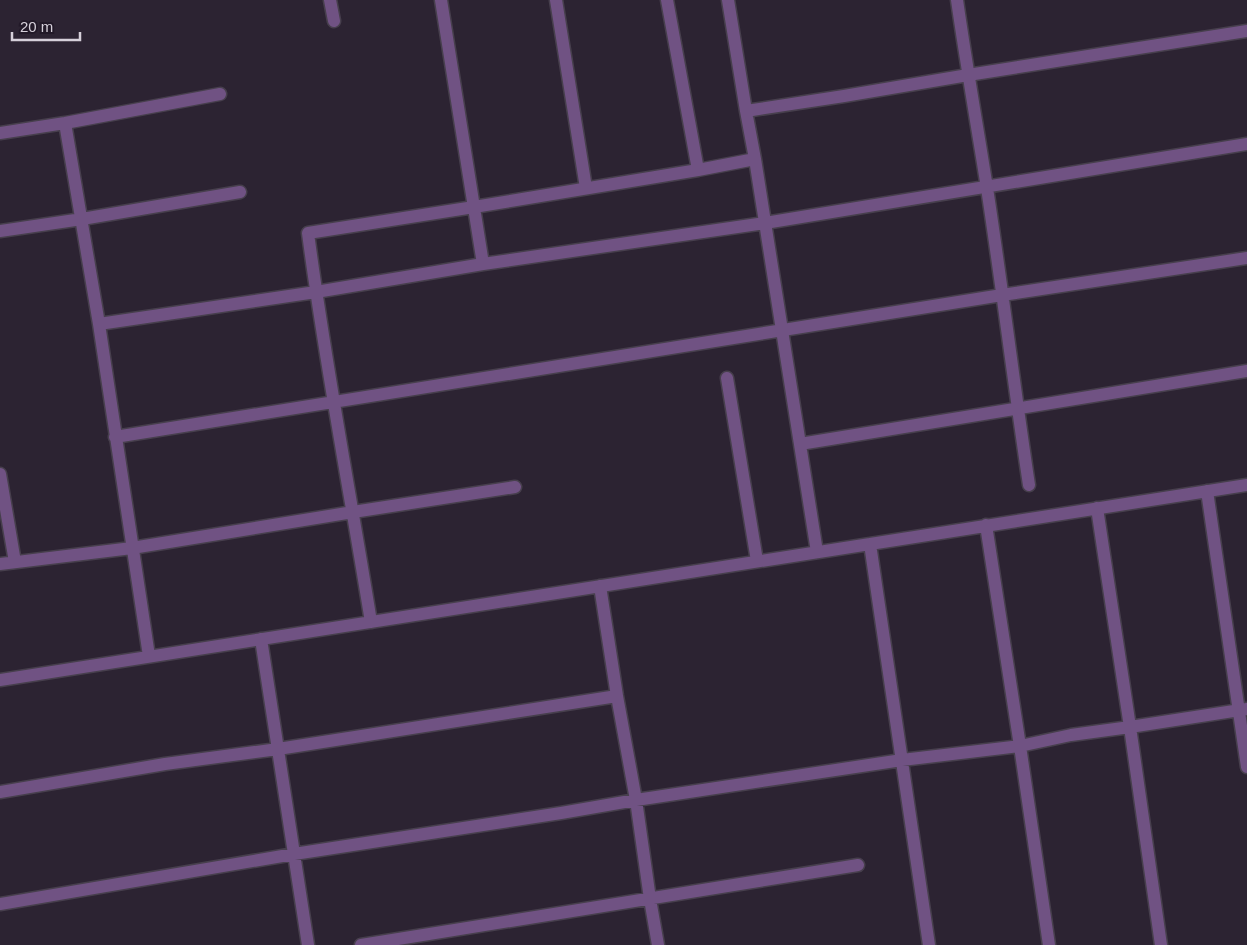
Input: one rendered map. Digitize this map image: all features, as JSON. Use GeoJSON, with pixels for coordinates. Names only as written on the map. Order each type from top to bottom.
{"type":"FeatureCollection","features":[{"type":"Feature","properties":{"kind":"street"},"geometry":{"type":"LineString","coordinates":[[330,0],[334,21]]}},
{"type":"Feature","properties":{"kind":"street"},"geometry":{"type":"LineString","coordinates":[[441,0],[483,264]]}},
{"type":"Feature","properties":{"kind":"street"},"geometry":{"type":"LineString","coordinates":[[556,0],[586,188]]}},
{"type":"Feature","properties":{"kind":"street"},"geometry":{"type":"LineString","coordinates":[[666,0],[698,170]]}},
{"type":"Feature","properties":{"kind":"street"},"geometry":{"type":"LineString","coordinates":[[731,0],[746,110],[818,552]]}},
{"type":"Feature","properties":{"kind":"street"},"geometry":{"type":"LineString","coordinates":[[957,0],[987,187],[1029,485]]}},
{"type":"Feature","properties":{"kind":"street"},"geometry":{"type":"LineString","coordinates":[[746,110],[1247,31]]}},
{"type":"Feature","properties":{"kind":"street"},"geometry":{"type":"LineString","coordinates":[[0,133],[220,94]]}},
{"type":"Feature","properties":{"kind":"street"},"geometry":{"type":"LineString","coordinates":[[65,123],[99,324],[149,656]]}},
{"type":"Feature","properties":{"kind":"street"},"geometry":{"type":"LineString","coordinates":[[99,324],[316,292],[483,264],[765,223],[1247,144]]}},
{"type":"Feature","properties":{"kind":"street"},"geometry":{"type":"LineString","coordinates":[[371,622],[316,292],[308,233],[698,170],[755,159]]}},
{"type":"Feature","properties":{"kind":"street"},"geometry":{"type":"LineString","coordinates":[[0,231],[240,192]]}},
{"type":"Feature","properties":{"kind":"street"},"geometry":{"type":"LineString","coordinates":[[115,437],[1002,295],[1247,258]]}},
{"type":"Feature","properties":{"kind":"street"},"geometry":{"type":"LineString","coordinates":[[800,444],[1247,371]]}},
{"type":"Feature","properties":{"kind":"street"},"geometry":{"type":"LineString","coordinates":[[727,378],[757,561]]}},
{"type":"Feature","properties":{"kind":"street"},"geometry":{"type":"LineString","coordinates":[[0,474],[14,562]]}},
{"type":"Feature","properties":{"kind":"street"},"geometry":{"type":"LineString","coordinates":[[0,680],[1247,485]]}},
{"type":"Feature","properties":{"kind":"street"},"geometry":{"type":"LineString","coordinates":[[0,564],[132,548],[515,487]]}},
{"type":"Feature","properties":{"kind":"street"},"geometry":{"type":"LineString","coordinates":[[1207,491],[1243,710],[1247,767]]}},
{"type":"Feature","properties":{"kind":"street"},"geometry":{"type":"LineString","coordinates":[[1097,508],[1161,945]]}},
{"type":"Feature","properties":{"kind":"street"},"geometry":{"type":"LineString","coordinates":[[986,525],[1049,945]]}},
{"type":"Feature","properties":{"kind":"street"},"geometry":{"type":"LineString","coordinates":[[870,544],[929,945]]}},
{"type":"Feature","properties":{"kind":"street"},"geometry":{"type":"LineString","coordinates":[[600,586],[658,945]]}},
{"type":"Feature","properties":{"kind":"street"},"geometry":{"type":"LineString","coordinates":[[260,639],[308,945]]}},
{"type":"Feature","properties":{"kind":"street"},"geometry":{"type":"LineString","coordinates":[[0,792],[155,766],[278,749],[617,696]]}},
{"type":"Feature","properties":{"kind":"street"},"geometry":{"type":"LineString","coordinates":[[0,904],[294,854],[636,800],[902,760],[1020,746],[1071,735],[1243,710]]}},
{"type":"Feature","properties":{"kind":"street"},"geometry":{"type":"LineString","coordinates":[[361,945],[858,865]]}}]}
